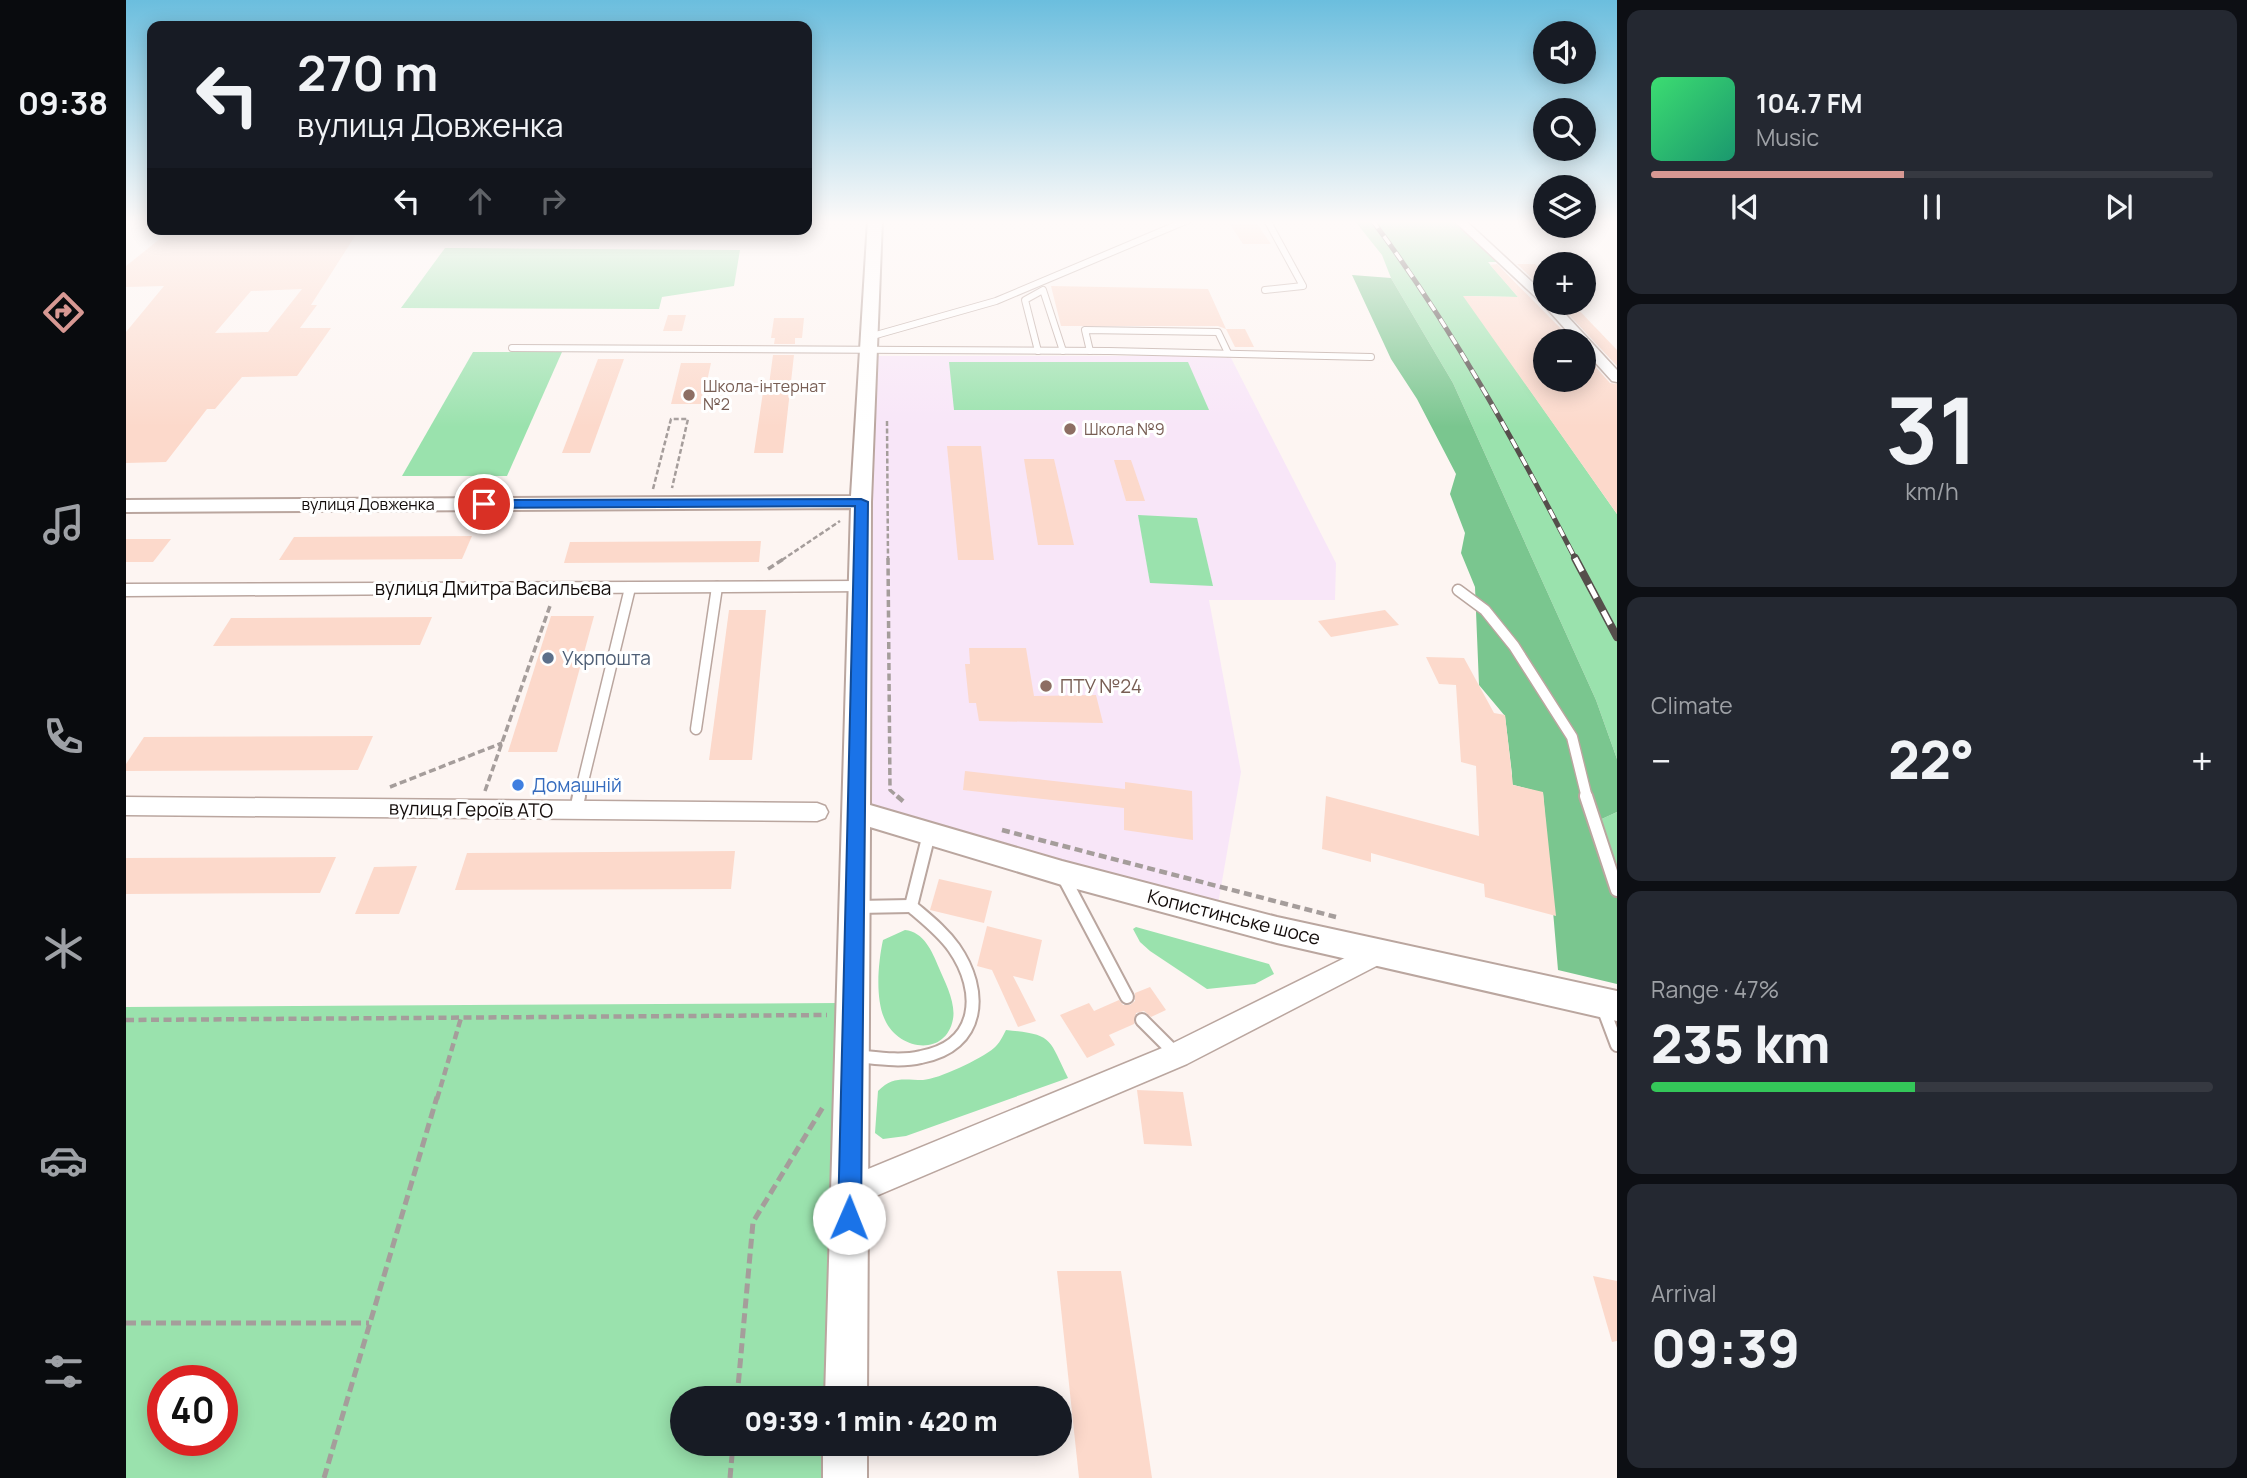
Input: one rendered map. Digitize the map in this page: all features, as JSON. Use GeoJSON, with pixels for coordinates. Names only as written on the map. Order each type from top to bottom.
{"type":"FeatureCollection","features":[{"type":"Feature","properties":{"kind":"street"},"geometry":{"type":"LineString","coordinates":[[846,1386],[861,502],[872,289]]}},
{"type":"Feature","properties":{"kind":"street"},"geometry":{"type":"LineString","coordinates":[[1560,315],[1617,378]]}},
{"type":"Feature","properties":{"kind":"street","name":"вулиця Довженка"},"geometry":{"type":"LineString","coordinates":[[126,506],[660,496],[861,502]]}},
{"type":"Feature","properties":{"kind":"street","name":"вулиця Дмитра Васильєва"},"geometry":{"type":"LineString","coordinates":[[126,590],[860,587]]}},
{"type":"Feature","properties":{"kind":"street","name":"вулиця Героїв АТО"},"geometry":{"type":"LineString","coordinates":[[126,806],[817,811]]}},
{"type":"Feature","properties":{"kind":"street","name":"Копистинське шосе"},"geometry":{"type":"LineString","coordinates":[[856,812],[1062,873],[1277,930],[1609,1004]]}},
{"type":"Feature","properties":{"kind":"street"},"geometry":{"type":"LineString","coordinates":[[850,1192],[1177,1055],[1379,952]]}},
{"type":"Feature","properties":{"kind":"street"},"geometry":{"type":"LineString","coordinates":[[845,1456],[845,1478]]}},
{"type":"Feature","properties":{"kind":"lane"},"geometry":{"type":"LineString","coordinates":[[869,344],[1025,289]]}},
{"type":"Feature","properties":{"kind":"lane"},"geometry":{"type":"LineString","coordinates":[[1265,290],[1275,289]]}},
{"type":"Feature","properties":{"kind":"lane"},"geometry":{"type":"LineString","coordinates":[[1038,351],[1025,300],[1043,290],[1063,351]]}},
{"type":"Feature","properties":{"kind":"lane"},"geometry":{"type":"LineString","coordinates":[[1090,351],[1085,330],[1218,332],[1227,352]]}},
{"type":"Feature","properties":{"kind":"lane"},"geometry":{"type":"LineString","coordinates":[[512,348],[869,344],[1038,351],[1227,352],[1273,356],[1371,357]]}},
{"type":"Feature","properties":{"kind":"lane"},"geometry":{"type":"LineString","coordinates":[[696,729],[717,587]]}},
{"type":"Feature","properties":{"kind":"lane"},"geometry":{"type":"LineString","coordinates":[[576,810],[630,588]]}},
{"type":"Feature","properties":{"kind":"lane"},"geometry":{"type":"LineString","coordinates":[[1458,590],[1485,610],[1514,646],[1572,737],[1593,823],[1617,890]]}},
{"type":"Feature","properties":{"kind":"lane"},"geometry":{"type":"LineString","coordinates":[[911,906],[929,834]]}},
{"type":"Feature","properties":{"kind":"lane"},"geometry":{"type":"LineString","coordinates":[[1062,873],[1127,997]]}},
{"type":"Feature","properties":{"kind":"lane"},"geometry":{"type":"LineString","coordinates":[[852,1056],[899,1060],[930,1055],[954,1044],[967,1031],[975,1012],[973,988],[961,962],[943,934],[911,906],[855,907]]}},
{"type":"Feature","properties":{"kind":"lane"},"geometry":{"type":"LineString","coordinates":[[1609,1004],[1617,1045]]}},
{"type":"Feature","properties":{"kind":"lane"},"geometry":{"type":"LineString","coordinates":[[1142,1020],[1177,1055]]}},
{"type":"Feature","properties":{"kind":"path"},"geometry":{"type":"LineString","coordinates":[[887,418],[890,790],[906,805]]}},
{"type":"Feature","properties":{"kind":"path"},"geometry":{"type":"LineString","coordinates":[[671,419],[688,419],[660,496],[671,419]]}},
{"type":"Feature","properties":{"kind":"path"},"geometry":{"type":"LineString","coordinates":[[660,496],[685,487]]}},
{"type":"Feature","properties":{"kind":"path"},"geometry":{"type":"LineString","coordinates":[[741,587],[845,518],[845,532]]}},
{"type":"Feature","properties":{"kind":"path"},"geometry":{"type":"LineString","coordinates":[[478,809],[556,588]]}},
{"type":"Feature","properties":{"kind":"path"},"geometry":{"type":"LineString","coordinates":[[389,788],[502,743]]}},
{"type":"Feature","properties":{"kind":"path"},"geometry":{"type":"LineString","coordinates":[[1000,829],[1345,919]]}},
{"type":"Feature","properties":{"kind":"path"},"geometry":{"type":"LineString","coordinates":[[126,1020],[836,1015]]}},
{"type":"Feature","properties":{"kind":"path"},"geometry":{"type":"LineString","coordinates":[[324,1478],[461,1017]]}},
{"type":"Feature","properties":{"kind":"path"},"geometry":{"type":"LineString","coordinates":[[738,1386],[753,1222],[826,1102]]}},
{"type":"Feature","properties":{"kind":"path"},"geometry":{"type":"LineString","coordinates":[[126,1322],[370,1323]]}},
{"type":"Feature","properties":{"kind":"path"},"geometry":{"type":"LineString","coordinates":[[730,1478],[732,1456]]}},
{"type":"Feature","properties":{"kind":"shaded area"},"geometry":{"type":"Polygon","coordinates":[[[875,356],[1230,356],[1336,563],[1335,600],[1209,600],[1241,772],[1217,910],[867,806],[869,503],[875,356]]]}},
{"type":"Feature","properties":{"kind":"green space"},"geometry":{"type":"Polygon","coordinates":[[[415,289],[715,289],[662,297],[659,309],[401,308],[415,289]]]}},
{"type":"Feature","properties":{"kind":"green space"},"geometry":{"type":"Polygon","coordinates":[[[1358,289],[1397,289],[1453,383],[1596,700],[1617,759],[1617,812],[1593,823],[1617,890],[1617,984],[1558,970],[1543,793],[1510,784],[1512,774],[1505,716],[1479,685],[1475,587],[1461,553],[1465,533],[1450,494],[1456,474],[1417,399],[1391,359],[1358,289]]]}},
{"type":"Feature","properties":{"kind":"green space"},"geometry":{"type":"Polygon","coordinates":[[[1397,289],[1511,289],[1518,297],[1464,296],[1617,514],[1617,759],[1596,700],[1453,383],[1397,289]]]}},
{"type":"Feature","properties":{"kind":"green space"},"geometry":{"type":"Polygon","coordinates":[[[473,352],[562,352],[507,476],[402,476],[473,352]]]}},
{"type":"Feature","properties":{"kind":"green space"},"geometry":{"type":"Polygon","coordinates":[[[949,362],[1188,362],[1209,410],[954,410],[949,362]]]}},
{"type":"Feature","properties":{"kind":"green space"},"geometry":{"type":"Polygon","coordinates":[[[1138,515],[1197,518],[1213,586],[1150,583],[1138,515]]]}},
{"type":"Feature","properties":{"kind":"green space"},"geometry":{"type":"Polygon","coordinates":[[[1617,812],[1617,890],[1593,823],[1617,812]]]}},
{"type":"Feature","properties":{"kind":"green space"},"geometry":{"type":"Polygon","coordinates":[[[1136,927],[1269,964],[1274,974],[1255,984],[1207,989],[1150,951],[1140,942],[1133,929],[1136,927]]]}},
{"type":"Feature","properties":{"kind":"green space"},"geometry":{"type":"Polygon","coordinates":[[[905,930],[917,934],[930,949],[951,1000],[954,1013],[949,1031],[941,1040],[932,1044],[911,1043],[901,1038],[892,1030],[882,1011],[878,981],[883,940],[905,930]]]}},
{"type":"Feature","properties":{"kind":"green space"},"geometry":{"type":"Polygon","coordinates":[[[840,1003],[830,1386],[670,1386],[670,1456],[829,1456],[828,1478],[126,1478],[126,1007],[840,1003]]]}},
{"type":"Feature","properties":{"kind":"green space"},"geometry":{"type":"Polygon","coordinates":[[[1006,1030],[1033,1034],[1047,1040],[1068,1078],[906,1136],[883,1139],[875,1133],[878,1091],[883,1086],[899,1080],[930,1079],[960,1068],[994,1048],[1006,1030]]]}},
{"type":"Feature","properties":{"kind":"building"},"geometry":{"type":"Polygon","coordinates":[[[162,289],[321,289],[311,305],[317,305],[300,328],[331,328],[297,376],[242,377],[215,409],[207,409],[166,462],[126,463],[126,332],[162,289]],[[302,289],[251,291],[215,333],[268,332],[302,289]]]}},
{"type":"Feature","properties":{"kind":"building"},"geometry":{"type":"Polygon","coordinates":[[[1052,289],[1207,289],[1226,329],[1218,326],[1061,326],[1052,289]]]}},
{"type":"Feature","properties":{"kind":"building"},"geometry":{"type":"Polygon","coordinates":[[[1511,289],[1522,289],[1533,300],[1533,315],[1547,315],[1561,329],[1533,329],[1533,392],[1596,392],[1596,367],[1610,383],[1617,384],[1617,514],[1463,296],[1518,297],[1511,289]]]}},
{"type":"Feature","properties":{"kind":"building"},"geometry":{"type":"Polygon","coordinates":[[[668,315],[686,315],[682,331],[663,331],[668,315]]]}},
{"type":"Feature","properties":{"kind":"building"},"geometry":{"type":"Polygon","coordinates":[[[1569,315],[1583,315],[1617,350],[1617,366],[1596,344],[1596,329],[1582,329],[1569,315]]]}},
{"type":"Feature","properties":{"kind":"building"},"geometry":{"type":"Polygon","coordinates":[[[774,318],[804,318],[802,338],[795,338],[795,344],[774,344],[775,338],[771,338],[774,318]]]}},
{"type":"Feature","properties":{"kind":"building"},"geometry":{"type":"Polygon","coordinates":[[[1226,329],[1245,329],[1254,347],[1235,347],[1226,329]]]}},
{"type":"Feature","properties":{"kind":"building"},"geometry":{"type":"Polygon","coordinates":[[[773,355],[794,355],[783,453],[754,453],[763,392],[768,392],[773,355]]]}},
{"type":"Feature","properties":{"kind":"building"},"geometry":{"type":"Polygon","coordinates":[[[598,359],[624,359],[590,453],[562,453],[598,359]]]}},
{"type":"Feature","properties":{"kind":"building"},"geometry":{"type":"Polygon","coordinates":[[[681,363],[711,363],[702,404],[671,404],[681,363]]]}},
{"type":"Feature","properties":{"kind":"building"},"geometry":{"type":"Polygon","coordinates":[[[947,446],[981,446],[994,560],[958,560],[947,446]]]}},
{"type":"Feature","properties":{"kind":"building"},"geometry":{"type":"Polygon","coordinates":[[[1024,459],[1054,459],[1074,545],[1038,545],[1024,459]]]}},
{"type":"Feature","properties":{"kind":"building"},"geometry":{"type":"Polygon","coordinates":[[[1114,460],[1131,460],[1145,501],[1126,501],[1114,460]]]}},
{"type":"Feature","properties":{"kind":"building"},"geometry":{"type":"Polygon","coordinates":[[[472,536],[462,559],[279,560],[294,537],[472,536]]]}},
{"type":"Feature","properties":{"kind":"building"},"geometry":{"type":"Polygon","coordinates":[[[126,539],[171,539],[153,562],[126,562],[126,539]]]}},
{"type":"Feature","properties":{"kind":"building"},"geometry":{"type":"Polygon","coordinates":[[[761,541],[759,562],[564,563],[570,542],[761,541]]]}},
{"type":"Feature","properties":{"kind":"building"},"geometry":{"type":"Polygon","coordinates":[[[729,610],[766,610],[752,760],[709,760],[729,610]]]}},
{"type":"Feature","properties":{"kind":"building"},"geometry":{"type":"Polygon","coordinates":[[[1385,610],[1399,625],[1331,637],[1318,621],[1385,610]]]}},
{"type":"Feature","properties":{"kind":"building"},"geometry":{"type":"Polygon","coordinates":[[[551,616],[594,616],[557,752],[508,752],[551,616]]]}},
{"type":"Feature","properties":{"kind":"building"},"geometry":{"type":"Polygon","coordinates":[[[432,617],[420,645],[213,646],[231,618],[432,617]]]}},
{"type":"Feature","properties":{"kind":"building"},"geometry":{"type":"Polygon","coordinates":[[[969,648],[1026,648],[1034,696],[1096,695],[1103,723],[979,721],[976,703],[969,703],[965,664],[970,664],[969,648]]]}},
{"type":"Feature","properties":{"kind":"building"},"geometry":{"type":"Polygon","coordinates":[[[1426,657],[1464,658],[1494,713],[1505,715],[1513,785],[1543,792],[1556,916],[1485,897],[1484,884],[1371,853],[1371,862],[1322,849],[1326,796],[1479,836],[1476,766],[1461,762],[1456,685],[1439,684],[1426,657]]]}},
{"type":"Feature","properties":{"kind":"building"},"geometry":{"type":"Polygon","coordinates":[[[373,736],[358,770],[126,771],[126,764],[144,737],[373,736]]]}},
{"type":"Feature","properties":{"kind":"building"},"geometry":{"type":"Polygon","coordinates":[[[965,771],[1125,789],[1125,782],[1192,791],[1193,840],[1124,830],[1124,808],[963,790],[965,771]]]}},
{"type":"Feature","properties":{"kind":"building"},"geometry":{"type":"Polygon","coordinates":[[[735,851],[731,889],[455,890],[467,853],[735,851]]]}},
{"type":"Feature","properties":{"kind":"building"},"geometry":{"type":"Polygon","coordinates":[[[336,857],[320,893],[126,894],[126,858],[336,857]]]}},
{"type":"Feature","properties":{"kind":"building"},"geometry":{"type":"Polygon","coordinates":[[[417,866],[399,914],[355,914],[374,867],[417,866]]]}},
{"type":"Feature","properties":{"kind":"building"},"geometry":{"type":"Polygon","coordinates":[[[939,879],[992,891],[984,923],[930,910],[939,879]]]}},
{"type":"Feature","properties":{"kind":"building"},"geometry":{"type":"Polygon","coordinates":[[[987,926],[1042,940],[1033,981],[1013,976],[1036,1021],[1018,1027],[992,970],[977,966],[987,926]]]}},
{"type":"Feature","properties":{"kind":"building"},"geometry":{"type":"Polygon","coordinates":[[[1150,987],[1166,1010],[1151,1017],[1144,1011],[1136,1013],[1134,1024],[1109,1035],[1115,1045],[1087,1058],[1060,1015],[1089,1003],[1094,1011],[1119,1000],[1123,1005],[1130,1005],[1135,1001],[1135,993],[1150,987]]]}},
{"type":"Feature","properties":{"kind":"building"},"geometry":{"type":"Polygon","coordinates":[[[1137,1090],[1183,1092],[1192,1146],[1144,1144],[1137,1090]]]}},
{"type":"Feature","properties":{"kind":"building"},"geometry":{"type":"Polygon","coordinates":[[[1057,1271],[1121,1271],[1152,1478],[1079,1478],[1072,1386],[1069,1386],[1057,1271]]]}},
{"type":"Feature","properties":{"kind":"building"},"geometry":{"type":"Polygon","coordinates":[[[1593,1276],[1617,1281],[1617,1341],[1612,1342],[1593,1276]]]}},
{"type":"Feature","properties":{"kind":"railway"},"geometry":{"type":"LineString","coordinates":[[1420,289],[1481,386],[1576,560]]}},
{"type":"Feature","properties":{"kind":"railway"},"geometry":{"type":"LineString","coordinates":[[1575,558],[1617,637]]}},
{"type":"Feature","properties":{"kind":"place","name":"Школа-інтернат №2"},"geometry":{"type":"Point","coordinates":[689,395]}},
{"type":"Feature","properties":{"kind":"place","name":"Школа №9"},"geometry":{"type":"Point","coordinates":[1070,429]}},
{"type":"Feature","properties":{"kind":"place","name":"Укрпошта"},"geometry":{"type":"Point","coordinates":[548,658]}},
{"type":"Feature","properties":{"kind":"place","name":"ПТУ №24"},"geometry":{"type":"Point","coordinates":[1046,686]}},
{"type":"Feature","properties":{"kind":"place","name":"Домашній"},"geometry":{"type":"Point","coordinates":[518,785]}},
{"type":"Feature","properties":{"kind":"route"},"geometry":{"type":"LineString","coordinates":[[484,504],[861,502],[849,1218]]}}]}
